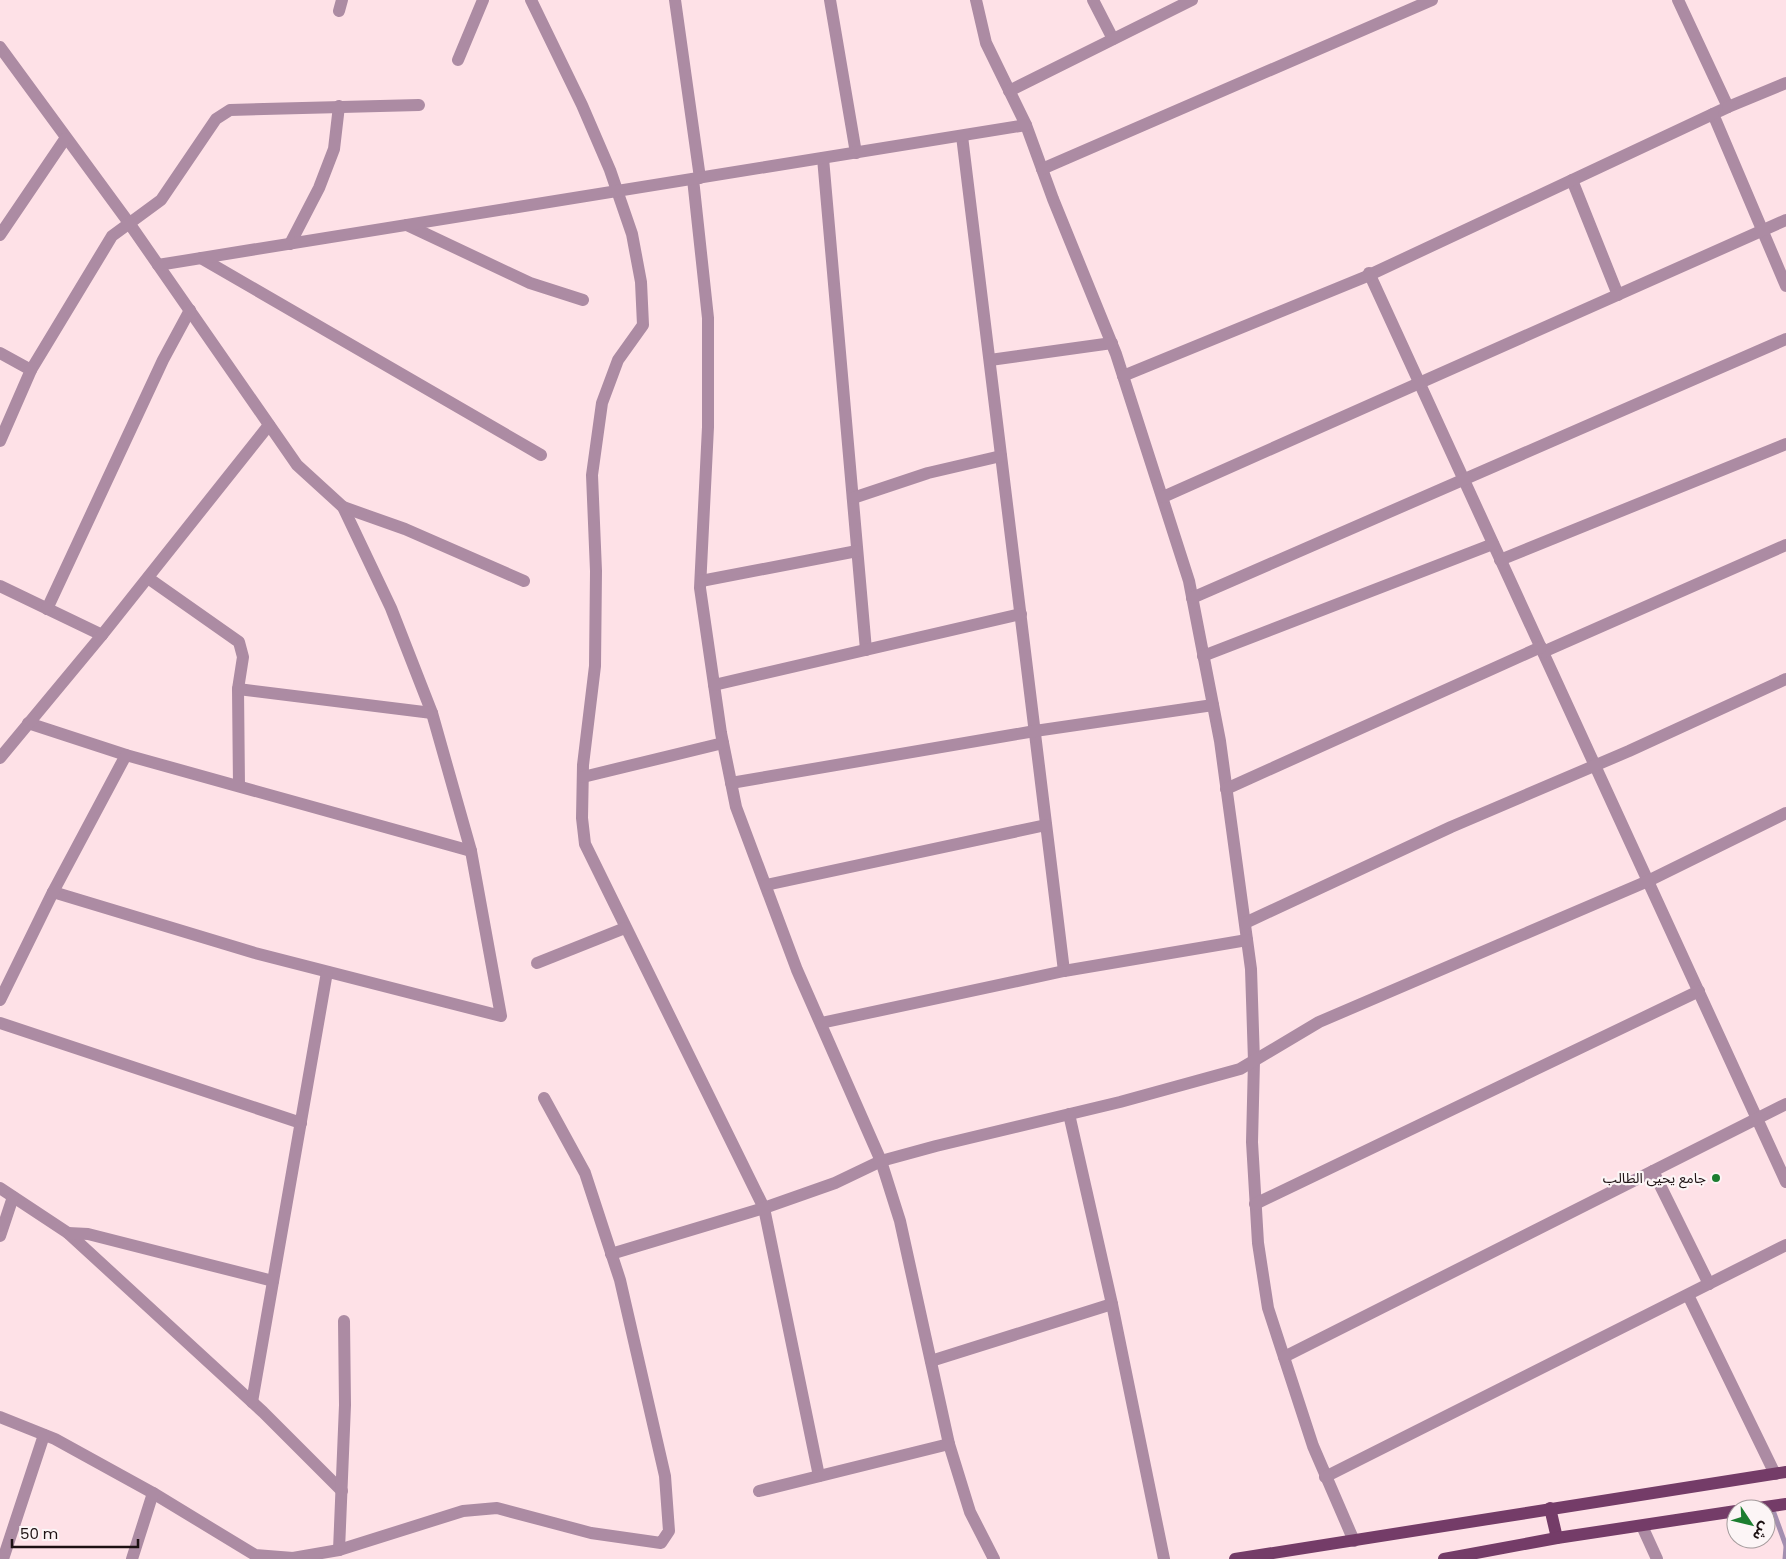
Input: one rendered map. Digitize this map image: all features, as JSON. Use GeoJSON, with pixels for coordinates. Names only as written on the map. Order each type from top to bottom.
{"type":"FeatureCollection","features":[{"type":"Feature","properties":{"kind":"main road"},"geometry":{"type":"LineString","coordinates":[[1235,1559],[1780,1473]]}},
{"type":"Feature","properties":{"kind":"main road"},"geometry":{"type":"LineString","coordinates":[[1550,1508],[1557,1538]]}},
{"type":"Feature","properties":{"kind":"main road"},"geometry":{"type":"LineString","coordinates":[[1444,1559],[1557,1538],[1726,1513]]}},
{"type":"Feature","properties":{"kind":"street"},"geometry":{"type":"LineString","coordinates":[[458,60],[482,0]]}},
{"type":"Feature","properties":{"kind":"street"},"geometry":{"type":"LineString","coordinates":[[531,0],[582,105],[610,170],[632,234],[641,282],[642,325],[618,360],[602,404],[592,475],[596,571],[595,666],[583,777],[582,818],[585,844],[764,1208],[819,1476]]}},
{"type":"Feature","properties":{"kind":"street"},"geometry":{"type":"LineString","coordinates":[[675,0],[696,178],[708,318],[708,427],[701,581],[723,744],[736,807],[797,970],[881,1161],[900,1221],[949,1444],[970,1512],[994,1559]]}},
{"type":"Feature","properties":{"kind":"street"},"geometry":{"type":"LineString","coordinates":[[830,0],[856,153]]}},
{"type":"Feature","properties":{"kind":"street"},"geometry":{"type":"LineString","coordinates":[[976,0],[986,43],[1026,125],[1112,343],[1163,497],[1192,598],[1213,705],[1251,969],[1254,1061],[1252,1142],[1258,1243],[1268,1308],[1325,1477],[1354,1541]]}},
{"type":"Feature","properties":{"kind":"street"},"geometry":{"type":"LineString","coordinates":[[1093,0],[1113,39]]}},
{"type":"Feature","properties":{"kind":"street"},"geometry":{"type":"LineString","coordinates":[[1009,91],[1192,0]]}},
{"type":"Feature","properties":{"kind":"street"},"geometry":{"type":"LineString","coordinates":[[1042,169],[1416,3],[1432,0]]}},
{"type":"Feature","properties":{"kind":"street"},"geometry":{"type":"LineString","coordinates":[[1678,0],[1728,107]]}},
{"type":"Feature","properties":{"kind":"street"},"geometry":{"type":"LineString","coordinates":[[0,47],[65,139],[129,222],[297,465],[343,507],[391,608],[432,712],[471,850],[501,1016],[255,953],[53,892]]}},
{"type":"Feature","properties":{"kind":"street"},"geometry":{"type":"LineString","coordinates":[[1123,376],[1369,273],[1728,107],[1786,83]]}},
{"type":"Feature","properties":{"kind":"street"},"geometry":{"type":"LineString","coordinates":[[0,441],[31,370],[112,236],[161,200],[216,119],[223,113],[230,110],[419,105]]}},
{"type":"Feature","properties":{"kind":"street"},"geometry":{"type":"LineString","coordinates":[[290,244],[319,188],[334,150],[339,106]]}},
{"type":"Feature","properties":{"kind":"street"},"geometry":{"type":"LineString","coordinates":[[1713,114],[1786,286]]}},
{"type":"Feature","properties":{"kind":"street"},"geometry":{"type":"LineString","coordinates":[[158,265],[1026,125]]}},
{"type":"Feature","properties":{"kind":"street"},"geometry":{"type":"LineString","coordinates":[[962,136],[1064,970]]}},
{"type":"Feature","properties":{"kind":"street"},"geometry":{"type":"LineString","coordinates":[[0,234],[65,139]]}},
{"type":"Feature","properties":{"kind":"street"},"geometry":{"type":"LineString","coordinates":[[823,158],[866,650]]}},
{"type":"Feature","properties":{"kind":"street"},"geometry":{"type":"LineString","coordinates":[[1572,180],[1618,294]]}},
{"type":"Feature","properties":{"kind":"street"},"geometry":{"type":"LineString","coordinates":[[1163,497],[1786,220]]}},
{"type":"Feature","properties":{"kind":"street"},"geometry":{"type":"LineString","coordinates":[[407,225],[530,283],[583,300]]}},
{"type":"Feature","properties":{"kind":"street"},"geometry":{"type":"LineString","coordinates":[[201,258],[541,455]]}},
{"type":"Feature","properties":{"kind":"street"},"geometry":{"type":"LineString","coordinates":[[1369,273],[1786,1182]]}},
{"type":"Feature","properties":{"kind":"street"},"geometry":{"type":"LineString","coordinates":[[48,609],[163,360],[190,310]]}},
{"type":"Feature","properties":{"kind":"street"},"geometry":{"type":"LineString","coordinates":[[1192,598],[1786,339]]}},
{"type":"Feature","properties":{"kind":"street"},"geometry":{"type":"LineString","coordinates":[[990,360],[1112,343]]}},
{"type":"Feature","properties":{"kind":"street"},"geometry":{"type":"LineString","coordinates":[[0,353],[31,370]]}},
{"type":"Feature","properties":{"kind":"street"},"geometry":{"type":"LineString","coordinates":[[0,758],[102,635],[269,425]]}},
{"type":"Feature","properties":{"kind":"street"},"geometry":{"type":"LineString","coordinates":[[1500,560],[1786,444]]}},
{"type":"Feature","properties":{"kind":"street"},"geometry":{"type":"LineString","coordinates":[[853,498],[928,473],[1002,456]]}},
{"type":"Feature","properties":{"kind":"street"},"geometry":{"type":"LineString","coordinates":[[343,507],[405,529],[524,581]]}},
{"type":"Feature","properties":{"kind":"street"},"geometry":{"type":"LineString","coordinates":[[1203,656],[1493,544]]}},
{"type":"Feature","properties":{"kind":"street"},"geometry":{"type":"LineString","coordinates":[[1226,789],[1542,649],[1786,545]]}},
{"type":"Feature","properties":{"kind":"street"},"geometry":{"type":"LineString","coordinates":[[701,581],[857,551]]}},
{"type":"Feature","properties":{"kind":"street"},"geometry":{"type":"LineString","coordinates":[[148,578],[239,642],[243,658],[238,690],[239,786]]}},
{"type":"Feature","properties":{"kind":"street"},"geometry":{"type":"LineString","coordinates":[[0,586],[102,635]]}},
{"type":"Feature","properties":{"kind":"street"},"geometry":{"type":"LineString","coordinates":[[714,685],[1021,614]]}},
{"type":"Feature","properties":{"kind":"street"},"geometry":{"type":"LineString","coordinates":[[1245,923],[1451,827],[1595,766],[1786,679]]}},
{"type":"Feature","properties":{"kind":"street"},"geometry":{"type":"LineString","coordinates":[[238,690],[432,712]]}},
{"type":"Feature","properties":{"kind":"street"},"geometry":{"type":"LineString","coordinates":[[731,783],[1035,731],[1213,705]]}},
{"type":"Feature","properties":{"kind":"street"},"geometry":{"type":"LineString","coordinates":[[28,724],[126,755],[471,850]]}},
{"type":"Feature","properties":{"kind":"street"},"geometry":{"type":"LineString","coordinates":[[583,777],[723,744]]}},
{"type":"Feature","properties":{"kind":"street"},"geometry":{"type":"LineString","coordinates":[[0,1000],[53,892],[126,755]]}},
{"type":"Feature","properties":{"kind":"street"},"geometry":{"type":"LineString","coordinates":[[611,1254],[764,1208],[835,1183],[881,1161],[1240,1069],[1319,1022],[1648,881],[1786,813]]}},
{"type":"Feature","properties":{"kind":"street"},"geometry":{"type":"LineString","coordinates":[[766,886],[1046,825]]}},
{"type":"Feature","properties":{"kind":"street"},"geometry":{"type":"LineString","coordinates":[[538,963],[626,928]]}},
{"type":"Feature","properties":{"kind":"street"},"geometry":{"type":"LineString","coordinates":[[821,1023],[1064,970],[1247,940]]}},
{"type":"Feature","properties":{"kind":"street"},"geometry":{"type":"LineString","coordinates":[[252,1402],[327,972]]}},
{"type":"Feature","properties":{"kind":"street"},"geometry":{"type":"LineString","coordinates":[[1256,1204],[1699,991]]}},
{"type":"Feature","properties":{"kind":"street"},"geometry":{"type":"LineString","coordinates":[[0,1023],[301,1123]]}},
{"type":"Feature","properties":{"kind":"street"},"geometry":{"type":"LineString","coordinates":[[0,1417],[44,1435],[153,1493],[254,1555],[293,1558],[339,1550],[463,1511],[496,1508],[591,1533],[661,1543],[669,1531],[665,1476],[620,1280],[585,1173],[544,1098]]}},
{"type":"Feature","properties":{"kind":"street"},"geometry":{"type":"LineString","coordinates":[[1284,1357],[1786,1104]]}},
{"type":"Feature","properties":{"kind":"street"},"geometry":{"type":"LineString","coordinates":[[1069,1114],[1112,1304],[1164,1559]]}},
{"type":"Feature","properties":{"kind":"street"},"geometry":{"type":"LineString","coordinates":[[1653,1171],[1709,1284]]}},
{"type":"Feature","properties":{"kind":"street"},"geometry":{"type":"LineString","coordinates":[[0,1188],[68,1233],[252,1402],[342,1491]]}},
{"type":"Feature","properties":{"kind":"street"},"geometry":{"type":"LineString","coordinates":[[0,1236],[13,1197]]}},
{"type":"Feature","properties":{"kind":"street"},"geometry":{"type":"LineString","coordinates":[[68,1233],[88,1234],[273,1281]]}},
{"type":"Feature","properties":{"kind":"street"},"geometry":{"type":"LineString","coordinates":[[1325,1477],[1786,1245]]}},
{"type":"Feature","properties":{"kind":"street"},"geometry":{"type":"LineString","coordinates":[[1688,1295],[1780,1473]]}},
{"type":"Feature","properties":{"kind":"street"},"geometry":{"type":"LineString","coordinates":[[931,1361],[1112,1304]]}},
{"type":"Feature","properties":{"kind":"street"},"geometry":{"type":"LineString","coordinates":[[339,1550],[345,1406],[344,1321]]}},
{"type":"Feature","properties":{"kind":"street"},"geometry":{"type":"LineString","coordinates":[[3,1559],[44,1435]]}},
{"type":"Feature","properties":{"kind":"street"},"geometry":{"type":"LineString","coordinates":[[758,1491],[949,1444]]}},
{"type":"Feature","properties":{"kind":"street"},"geometry":{"type":"LineString","coordinates":[[132,1559],[153,1493]]}},
{"type":"Feature","properties":{"kind":"street"},"geometry":{"type":"LineString","coordinates":[[1642,1526],[1658,1559]]}},
{"type":"Feature","properties":{"kind":"waterway"},"geometry":{"type":"LineString","coordinates":[[1776,1518],[1786,1546]]}},
{"type":"Feature","properties":{"kind":"waterway"},"geometry":{"type":"LineString","coordinates":[[1785,1559],[1786,1547]]}},
{"type":"Feature","properties":{"kind":"place","name":"جامع يحيى الطالب"},"geometry":{"type":"Point","coordinates":[1716,1178]}}]}
